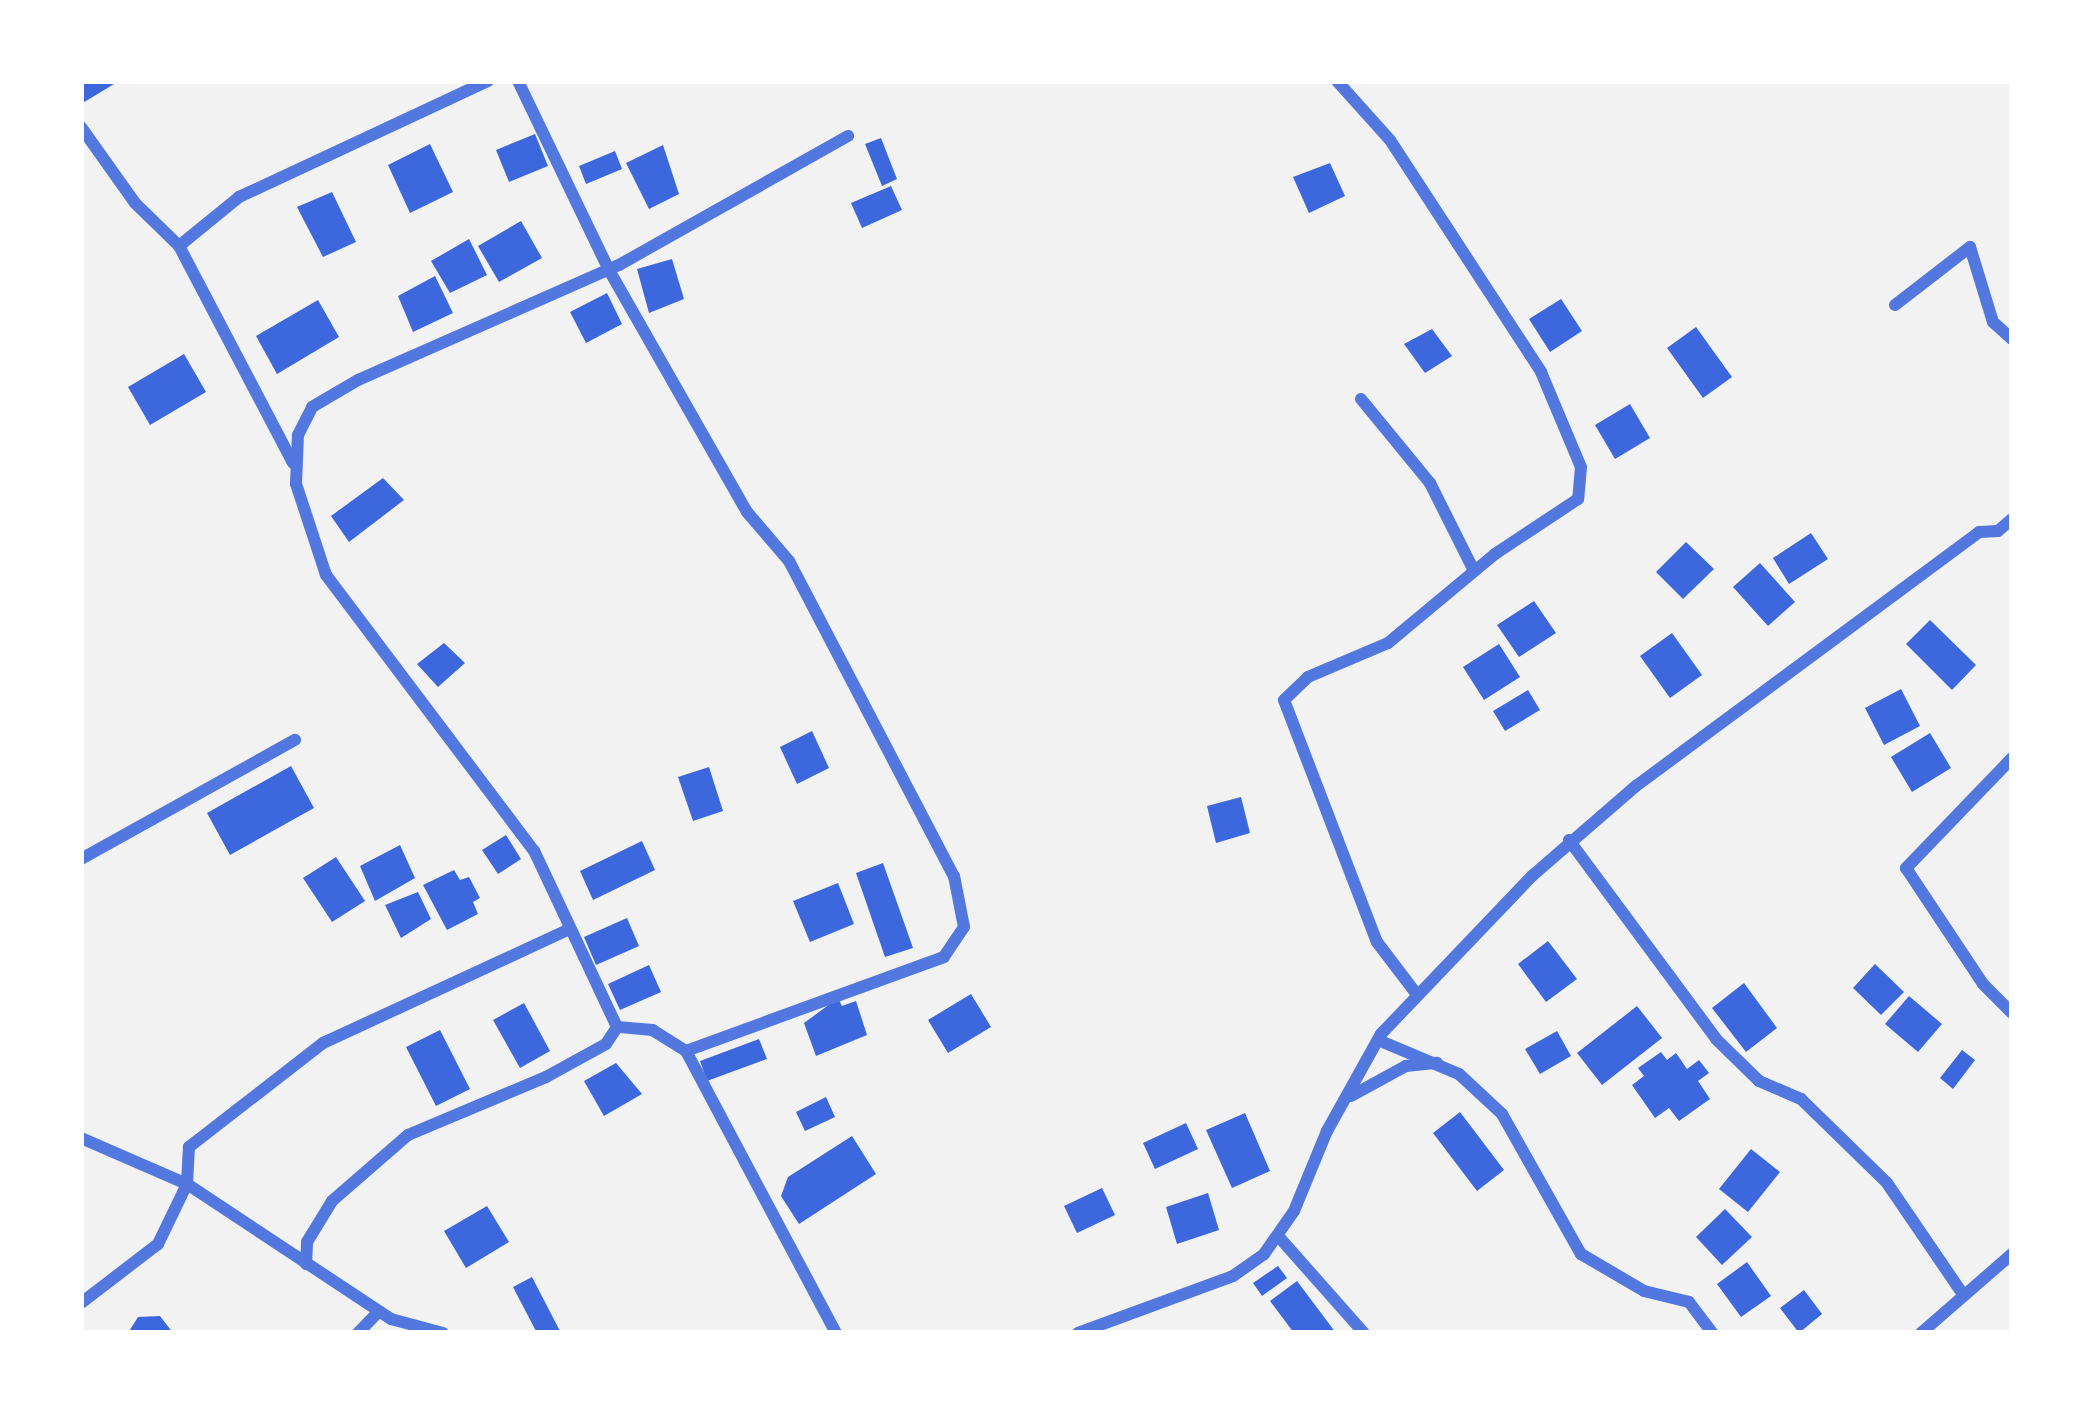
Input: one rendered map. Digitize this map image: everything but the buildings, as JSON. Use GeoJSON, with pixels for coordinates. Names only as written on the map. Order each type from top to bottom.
{"type":"FeatureCollection","features":[{"type":"Feature","properties":{"kind":"street"},"geometry":{"type":"LineString","coordinates":[[179,246],[238,197],[488,81]]}},
{"type":"Feature","properties":{"kind":"street"},"geometry":{"type":"LineString","coordinates":[[518,81],[608,269],[747,512],[799,579],[954,876],[964,927],[944,957],[686,1051]]}},
{"type":"Feature","properties":{"kind":"street"},"geometry":{"type":"LineString","coordinates":[[1336,81],[1401,157],[1541,372],[1581,467],[1578,499],[1474,571],[1388,643],[1308,677],[1284,700],[1377,942],[1415,992]]}},
{"type":"Feature","properties":{"kind":"street"},"geometry":{"type":"LineString","coordinates":[[81,127],[135,203],[179,246],[296,474],[326,575],[534,850],[567,930],[617,1027]]}},
{"type":"Feature","properties":{"kind":"street"},"geometry":{"type":"LineString","coordinates":[[296,474],[298,435],[312,407],[458,330],[608,269],[848,136]]}},
{"type":"Feature","properties":{"kind":"street"},"geometry":{"type":"LineString","coordinates":[[1894,305],[1970,247],[1994,322],[2012,339]]}},
{"type":"Feature","properties":{"kind":"street"},"geometry":{"type":"LineString","coordinates":[[1361,399],[1430,483],[1474,571]]}},
{"type":"Feature","properties":{"kind":"street"},"geometry":{"type":"LineString","coordinates":[[1078,1333],[1233,1276],[1279,1237],[1378,1040],[1415,992],[1569,840],[1979,532],[1998,531],[2012,519]]}},
{"type":"Feature","properties":{"kind":"street"},"geometry":{"type":"LineString","coordinates":[[1998,531],[2012,542]]}},
{"type":"Feature","properties":{"kind":"street"},"geometry":{"type":"LineString","coordinates":[[81,859],[295,740]]}},
{"type":"Feature","properties":{"kind":"street"},"geometry":{"type":"LineString","coordinates":[[2012,758],[1906,868],[1983,985],[2012,1012]]}},
{"type":"Feature","properties":{"kind":"street"},"geometry":{"type":"LineString","coordinates":[[1569,840],[1716,1039],[1759,1081],[1801,1099],[1888,1184],[1962,1293]]}},
{"type":"Feature","properties":{"kind":"street"},"geometry":{"type":"LineString","coordinates":[[81,1304],[158,1244],[187,1184],[189,1147],[322,1042],[567,930]]}},
{"type":"Feature","properties":{"kind":"street"},"geometry":{"type":"LineString","coordinates":[[617,1027],[653,1030],[686,1051],[836,1333]]}},
{"type":"Feature","properties":{"kind":"street"},"geometry":{"type":"LineString","coordinates":[[306,1264],[307,1242],[332,1201],[408,1135],[546,1077],[606,1044],[617,1027]]}},
{"type":"Feature","properties":{"kind":"street"},"geometry":{"type":"LineString","coordinates":[[1378,1040],[1438,1063],[1502,1114],[1581,1254],[1644,1291],[1689,1302],[1712,1333]]}},
{"type":"Feature","properties":{"kind":"street"},"geometry":{"type":"LineString","coordinates":[[1347,1099],[1406,1066],[1438,1063]]}},
{"type":"Feature","properties":{"kind":"street"},"geometry":{"type":"LineString","coordinates":[[81,1138],[187,1184],[379,1311],[443,1333]]}},
{"type":"Feature","properties":{"kind":"street"},"geometry":{"type":"LineString","coordinates":[[1279,1237],[1364,1333]]}},
{"type":"Feature","properties":{"kind":"street"},"geometry":{"type":"LineString","coordinates":[[1921,1333],[2012,1254]]}},
{"type":"Feature","properties":{"kind":"street"},"geometry":{"type":"LineString","coordinates":[[358,1333],[379,1311]]}}]}
